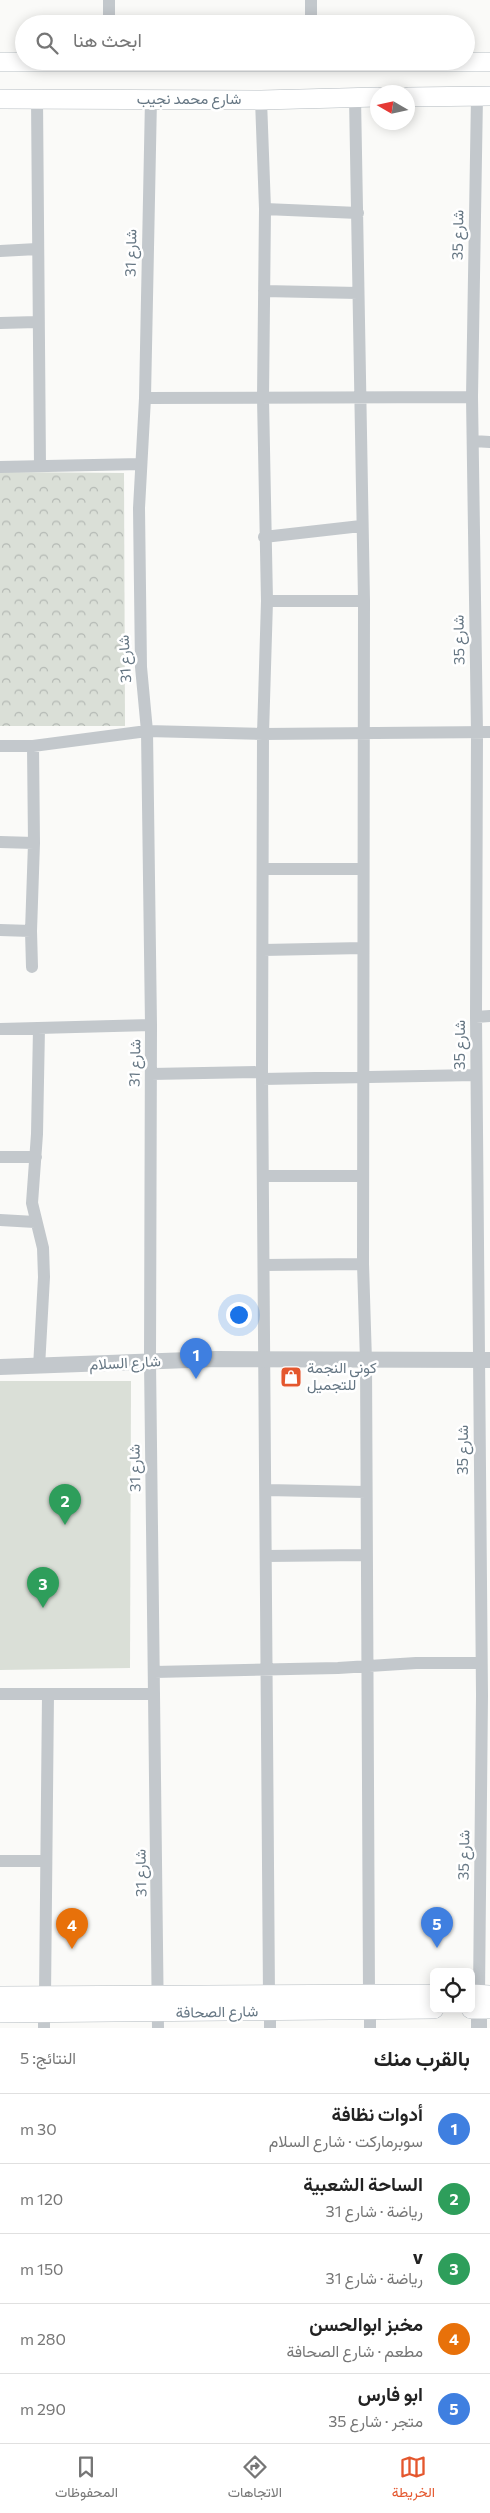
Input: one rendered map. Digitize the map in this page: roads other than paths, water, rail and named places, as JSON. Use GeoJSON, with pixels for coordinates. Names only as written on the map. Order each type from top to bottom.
{"type":"FeatureCollection","features":[{"type":"Feature","properties":{"kind":"main road"},"geometry":{"type":"LineString","coordinates":[[0,62],[15,62]]}},
{"type":"Feature","properties":{"kind":"main road"},"geometry":{"type":"LineString","coordinates":[[475,62],[490,62]]}},
{"type":"Feature","properties":{"kind":"main road"},"geometry":{"type":"LineString","coordinates":[[415,97],[483,96]]}},
{"type":"Feature","properties":{"kind":"main road","name":"شارع محمد نجيب"},"geometry":{"type":"LineString","coordinates":[[0,99],[261,100],[370,97]]}},
{"type":"Feature","properties":{"kind":"main road","name":"شارع الصحافة"},"geometry":{"type":"LineString","coordinates":[[0,2013],[270,2012],[430,1994]]}},
{"type":"Feature","properties":{"kind":"main road","name":"شارع الصحافة"},"geometry":{"type":"LineString","coordinates":[[0,1996],[44,2013]]}},
{"type":"Feature","properties":{"kind":"main road","name":"شارع الصحافة"},"geometry":{"type":"LineString","coordinates":[[370,2002],[430,2009]]}},
{"type":"Feature","properties":{"kind":"street"},"geometry":{"type":"LineString","coordinates":[[109,0],[109,15]]}},
{"type":"Feature","properties":{"kind":"street"},"geometry":{"type":"LineString","coordinates":[[311,0],[311,15]]}},
{"type":"Feature","properties":{"kind":"street","name":"شارع 35"},"geometry":{"type":"LineString","coordinates":[[480,2002],[486,1695],[481,1663],[485,1360],[476,1075],[477,733],[472,397],[483,96]]}},
{"type":"Feature","properties":{"kind":"street"},"geometry":{"type":"LineString","coordinates":[[355,97],[361,396],[361,526],[364,601],[362,869],[363,1264],[366,1361],[370,2028]]}},
{"type":"Feature","properties":{"kind":"street"},"geometry":{"type":"LineString","coordinates":[[37,98],[36,249],[40,466]]}},
{"type":"Feature","properties":{"kind":"street","name":"شارع 31"},"geometry":{"type":"LineString","coordinates":[[150,99],[145,398],[139,508],[141,667],[147,732],[151,1024],[150,1362],[158,2012]]}},
{"type":"Feature","properties":{"kind":"street"},"geometry":{"type":"LineString","coordinates":[[261,100],[265,209],[263,398],[264,537],[267,601],[263,734],[262,1075],[266,1360],[266,1668],[270,2012]]}},
{"type":"Feature","properties":{"kind":"street"},"geometry":{"type":"LineString","coordinates":[[265,209],[358,213]]}},
{"type":"Feature","properties":{"kind":"street"},"geometry":{"type":"LineString","coordinates":[[0,251],[36,249]]}},
{"type":"Feature","properties":{"kind":"street"},"geometry":{"type":"LineString","coordinates":[[264,291],[358,293]]}},
{"type":"Feature","properties":{"kind":"street"},"geometry":{"type":"LineString","coordinates":[[0,323],[38,322]]}},
{"type":"Feature","properties":{"kind":"street"},"geometry":{"type":"LineString","coordinates":[[145,398],[472,397]]}},
{"type":"Feature","properties":{"kind":"street"},"geometry":{"type":"LineString","coordinates":[[473,441],[490,442]]}},
{"type":"Feature","properties":{"kind":"street"},"geometry":{"type":"LineString","coordinates":[[0,467],[141,464]]}},
{"type":"Feature","properties":{"kind":"street"},"geometry":{"type":"LineString","coordinates":[[264,537],[361,526]]}},
{"type":"Feature","properties":{"kind":"street"},"geometry":{"type":"LineString","coordinates":[[267,601],[364,601]]}},
{"type":"Feature","properties":{"kind":"street"},"geometry":{"type":"LineString","coordinates":[[0,746],[33,746],[147,732],[364,734],[490,732]]}},
{"type":"Feature","properties":{"kind":"street"},"geometry":{"type":"LineString","coordinates":[[32,967],[33,746]]}},
{"type":"Feature","properties":{"kind":"street"},"geometry":{"type":"LineString","coordinates":[[0,842],[34,843]]}},
{"type":"Feature","properties":{"kind":"street"},"geometry":{"type":"LineString","coordinates":[[263,869],[362,869]]}},
{"type":"Feature","properties":{"kind":"street"},"geometry":{"type":"LineString","coordinates":[[0,930],[31,931]]}},
{"type":"Feature","properties":{"kind":"street"},"geometry":{"type":"LineString","coordinates":[[263,950],[363,948]]}},
{"type":"Feature","properties":{"kind":"street"},"geometry":{"type":"LineString","coordinates":[[476,1017],[490,1016]]}},
{"type":"Feature","properties":{"kind":"street"},"geometry":{"type":"LineString","coordinates":[[0,1030],[151,1024]]}},
{"type":"Feature","properties":{"kind":"street"},"geometry":{"type":"LineString","coordinates":[[39,1028],[36,1158],[32,1203],[35,1222],[43,1248],[44,1277],[39,1367]]}},
{"type":"Feature","properties":{"kind":"street"},"geometry":{"type":"LineString","coordinates":[[151,1074],[364,1077],[476,1075]]}},
{"type":"Feature","properties":{"kind":"street"},"geometry":{"type":"LineString","coordinates":[[0,1156],[36,1158]]}},
{"type":"Feature","properties":{"kind":"street"},"geometry":{"type":"LineString","coordinates":[[264,1176],[363,1176]]}},
{"type":"Feature","properties":{"kind":"street"},"geometry":{"type":"LineString","coordinates":[[0,1220],[35,1222]]}},
{"type":"Feature","properties":{"kind":"street"},"geometry":{"type":"LineString","coordinates":[[265,1265],[363,1264]]}},
{"type":"Feature","properties":{"kind":"street","name":"شارع السلام"},"geometry":{"type":"LineString","coordinates":[[0,1367],[266,1360],[485,1360]]}},
{"type":"Feature","properties":{"kind":"street"},"geometry":{"type":"LineString","coordinates":[[266,1490],[366,1492]]}},
{"type":"Feature","properties":{"kind":"street"},"geometry":{"type":"LineString","coordinates":[[266,1556],[366,1555]]}},
{"type":"Feature","properties":{"kind":"street"},"geometry":{"type":"LineString","coordinates":[[154,1672],[481,1663]]}},
{"type":"Feature","properties":{"kind":"street"},"geometry":{"type":"LineString","coordinates":[[0,1694],[154,1694]]}},
{"type":"Feature","properties":{"kind":"street"},"geometry":{"type":"LineString","coordinates":[[44,2013],[48,1694]]}},
{"type":"Feature","properties":{"kind":"street"},"geometry":{"type":"LineString","coordinates":[[0,1861],[45,1861]]}},
{"type":"Feature","properties":{"kind":"street"},"geometry":{"type":"LineString","coordinates":[[479,2028],[480,2002]]}},
{"type":"Feature","properties":{"kind":"place","name":"كوني النجمة للتجميل"},"geometry":{"type":"Point","coordinates":[291,1377]}},
{"type":"Feature","properties":{"kind":"place","name":"أدوات نظافة"},"geometry":{"type":"Point","coordinates":[196,1379]}},
{"type":"Feature","properties":{"kind":"place","name":"الساحة الشعبية"},"geometry":{"type":"Point","coordinates":[65,1525]}},
{"type":"Feature","properties":{"kind":"place","name":"v"},"geometry":{"type":"Point","coordinates":[43,1608]}},
{"type":"Feature","properties":{"kind":"place","name":"ابو فارس"},"geometry":{"type":"Point","coordinates":[437,1948]}},
{"type":"Feature","properties":{"kind":"place","name":"مخبز ابوالحسن"},"geometry":{"type":"Point","coordinates":[72,1949]}}]}
